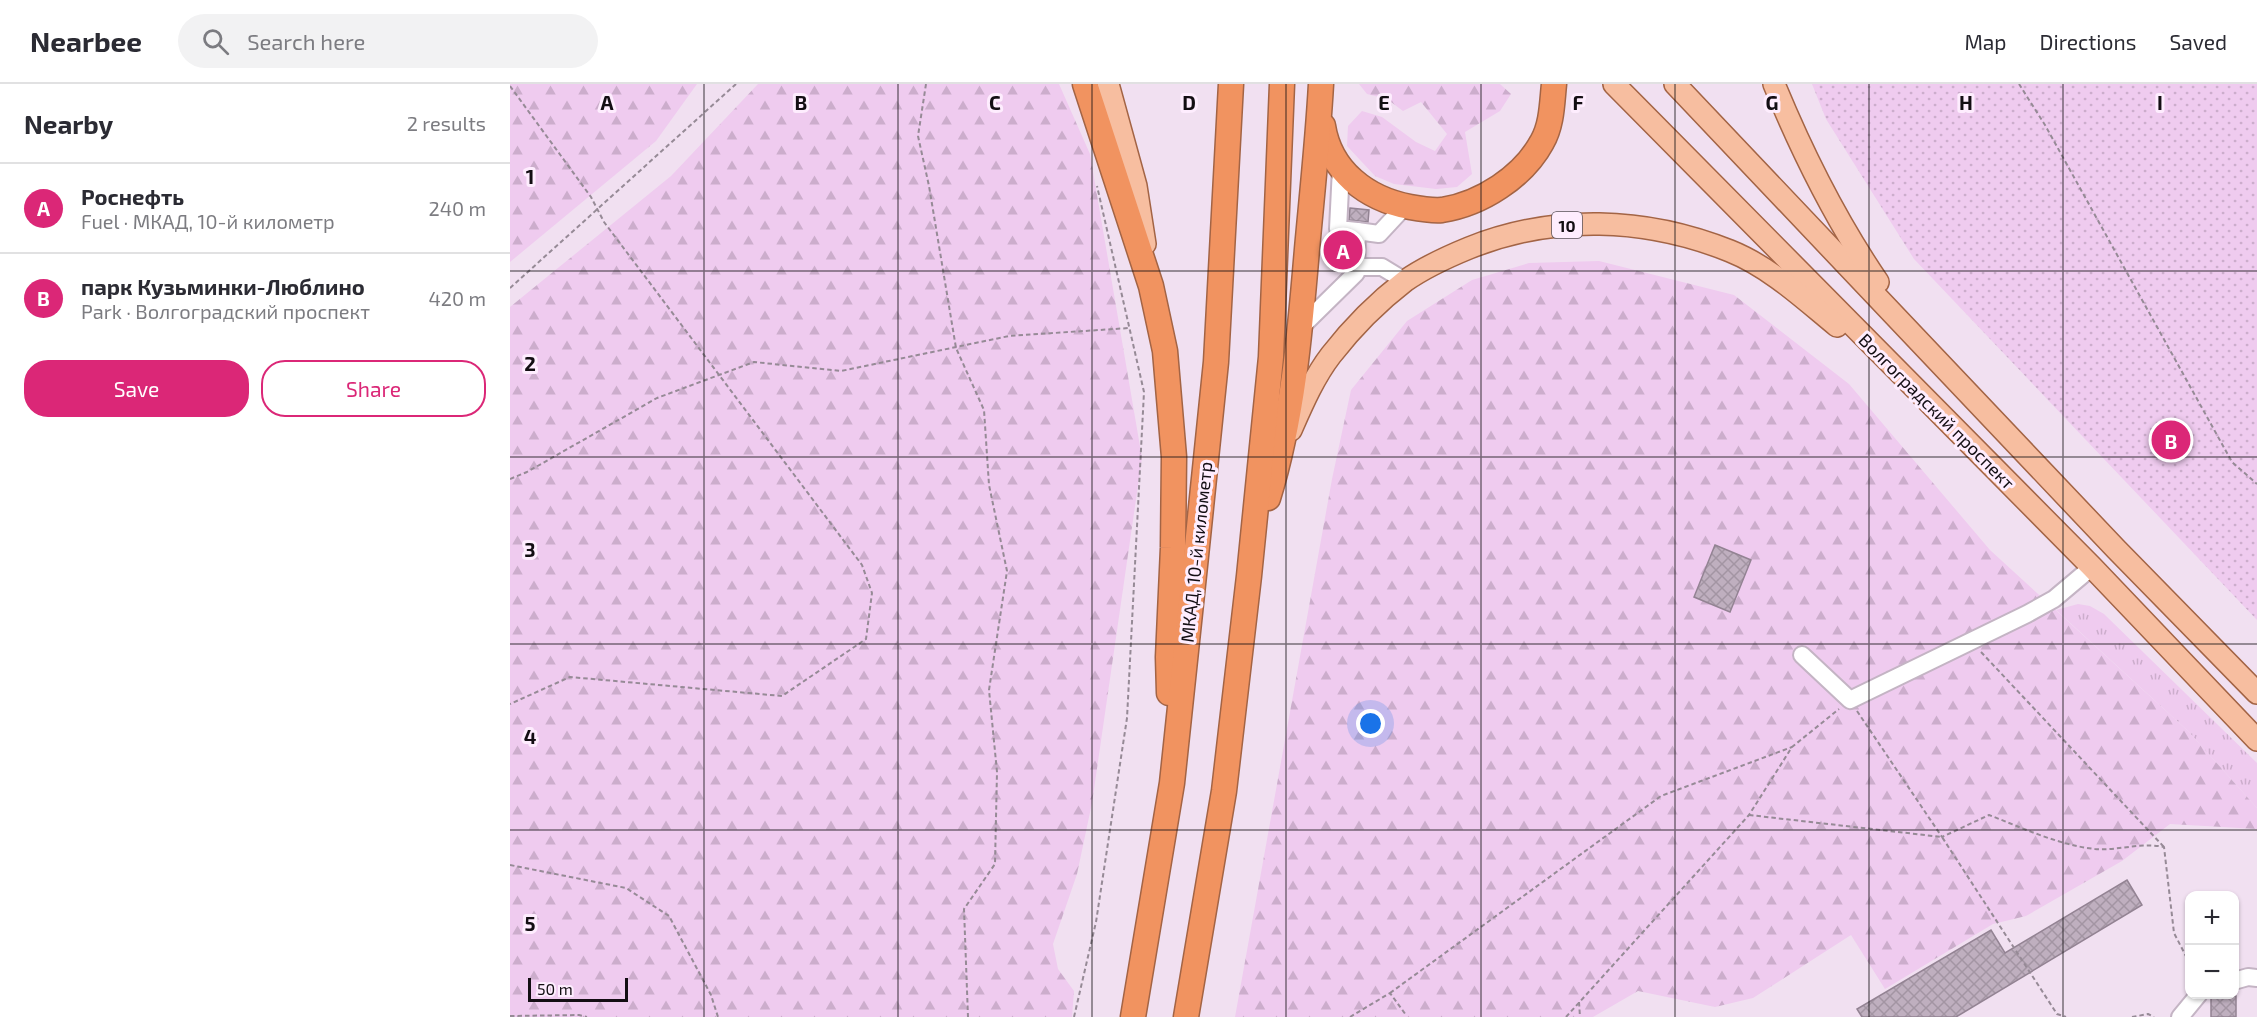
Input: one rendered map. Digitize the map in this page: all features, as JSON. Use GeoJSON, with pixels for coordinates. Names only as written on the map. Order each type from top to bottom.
{"type":"FeatureCollection","features":[{"type":"Feature","properties":{"kind":"highway"},"geometry":{"type":"LineString","coordinates":[[1085,84],[1151,286],[1165,351],[1174,457],[1168,657],[1172,783]]}},
{"type":"Feature","properties":{"kind":"highway","name":"МКАД, 10-й километр"},"geometry":{"type":"LineString","coordinates":[[1132,1017],[1172,783],[1216,363],[1231,84]]}},
{"type":"Feature","properties":{"kind":"highway"},"geometry":{"type":"LineString","coordinates":[[1186,1017],[1224,790],[1249,576],[1271,357],[1282,84]]}},
{"type":"Feature","properties":{"kind":"highway"},"geometry":{"type":"LineString","coordinates":[[1320,95],[1325,136],[1330,154],[1354,183],[1381,200],[1422,210],[1441,210],[1470,203],[1502,186],[1527,162],[1543,142],[1551,116],[1554,84]]}},
{"type":"Feature","properties":{"kind":"highway"},"geometry":{"type":"LineString","coordinates":[[1281,456],[1300,328],[1320,95]]}},
{"type":"Feature","properties":{"kind":"highway","name":"10"},"geometry":{"type":"LineString","coordinates":[[1249,576],[1263,513],[1281,456]]}},
{"type":"Feature","properties":{"kind":"main road"},"geometry":{"type":"LineString","coordinates":[[1108,84],[1136,186],[1151,286]]}},
{"type":"Feature","properties":{"kind":"main road"},"geometry":{"type":"LineString","coordinates":[[1226,84],[1230,126]]}},
{"type":"Feature","properties":{"kind":"main road","name":"Волгоградский проспект"},"geometry":{"type":"LineString","coordinates":[[1614,84],[2092,567],[2257,740]]}},
{"type":"Feature","properties":{"kind":"main road","name":"Волгоградский проспект"},"geometry":{"type":"LineString","coordinates":[[1675,84],[2116,549],[2257,693]]}},
{"type":"Feature","properties":{"kind":"main road"},"geometry":{"type":"LineString","coordinates":[[1688,84],[1702,112]]}},
{"type":"Feature","properties":{"kind":"main road"},"geometry":{"type":"LineString","coordinates":[[1774,84],[1825,193],[1859,254],[1914,334]]}},
{"type":"Feature","properties":{"kind":"main road","name":"10"},"geometry":{"type":"LineString","coordinates":[[1281,456],[1303,403],[1330,356],[1367,316],[1406,281],[1444,258],[1487,241],[1532,228],[1590,222],[1636,225],[1676,233],[1732,252],[1773,275],[1910,384]]}},
{"type":"Feature","properties":{"kind":"lane"},"geometry":{"type":"LineString","coordinates":[[1341,168],[1338,229],[1379,234],[1405,206]]}},
{"type":"Feature","properties":{"kind":"lane"},"geometry":{"type":"LineString","coordinates":[[1300,328],[1356,273],[1357,231]]}},
{"type":"Feature","properties":{"kind":"lane"},"geometry":{"type":"LineString","coordinates":[[1356,267],[1382,267],[1406,281]]}},
{"type":"Feature","properties":{"kind":"lane"},"geometry":{"type":"LineString","coordinates":[[1802,655],[1850,700],[2054,599],[2092,567]]}},
{"type":"Feature","properties":{"kind":"lane"},"geometry":{"type":"LineString","coordinates":[[2239,980],[2248,977],[2257,978]]}},
{"type":"Feature","properties":{"kind":"lane"},"geometry":{"type":"LineString","coordinates":[[2180,1017],[2195,999]]}},
{"type":"Feature","properties":{"kind":"path"},"geometry":{"type":"LineString","coordinates":[[510,288],[736,84]]}},
{"type":"Feature","properties":{"kind":"path"},"geometry":{"type":"LineString","coordinates":[[926,84],[918,136],[929,186],[956,348],[984,410],[989,485],[1007,572],[989,690],[997,771],[995,864],[964,909],[968,1017]]}},
{"type":"Feature","properties":{"kind":"path"},"geometry":{"type":"LineString","coordinates":[[2019,84],[2045,125],[2232,462],[2257,484]]}},
{"type":"Feature","properties":{"kind":"path"},"geometry":{"type":"LineString","coordinates":[[510,86],[591,196],[604,222],[862,565],[872,593],[866,639],[782,696],[570,677],[510,704]]}},
{"type":"Feature","properties":{"kind":"path"},"geometry":{"type":"LineString","coordinates":[[1074,1017],[1096,922],[1127,718],[1144,392],[1095,177]]}},
{"type":"Feature","properties":{"kind":"path"},"geometry":{"type":"LineString","coordinates":[[510,479],[527,472],[657,398],[754,362],[841,371],[1009,336],[1130,328]]}},
{"type":"Feature","properties":{"kind":"path"},"geometry":{"type":"LineString","coordinates":[[1971,642],[2164,846],[2174,933],[2185,954]]}},
{"type":"Feature","properties":{"kind":"path"},"geometry":{"type":"LineString","coordinates":[[1350,1017],[1390,993],[1661,796],[1791,747],[1850,700],[2057,1014],[2066,1017]]}},
{"type":"Feature","properties":{"kind":"path"},"geometry":{"type":"LineString","coordinates":[[1566,1017],[1749,815],[1791,747]]}},
{"type":"Feature","properties":{"kind":"path"},"geometry":{"type":"LineString","coordinates":[[1749,815],[1942,837],[1989,816],[2060,841],[2096,849],[2150,844],[2164,846]]}},
{"type":"Feature","properties":{"kind":"path"},"geometry":{"type":"LineString","coordinates":[[510,866],[626,888],[669,916],[711,994],[718,1017]]}},
{"type":"Feature","properties":{"kind":"path"},"geometry":{"type":"LineString","coordinates":[[1390,993],[1406,1016]]}},
{"type":"Feature","properties":{"kind":"path"},"geometry":{"type":"LineString","coordinates":[[1579,1002],[1580,1017]]}},
{"type":"Feature","properties":{"kind":"path"},"geometry":{"type":"LineString","coordinates":[[2132,1017],[2148,1014],[2154,1017]]}},
{"type":"Feature","properties":{"kind":"path"},"geometry":{"type":"LineString","coordinates":[[510,1016],[579,1015],[587,1017]]}},
{"type":"Feature","properties":{"kind":"green space"},"geometry":{"type":"Polygon","coordinates":[[[510,84],[697,84],[656,141],[510,262],[510,84]]]}},
{"type":"Feature","properties":{"kind":"green space"},"geometry":{"type":"Polygon","coordinates":[[[758,84],[1059,84],[1090,154],[1142,458],[1092,803],[1077,874],[1053,944],[1058,969],[1074,991],[1072,1017],[510,1017],[510,307],[671,176],[758,84]]]}},
{"type":"Feature","properties":{"kind":"green space"},"geometry":{"type":"Polygon","coordinates":[[[1359,84],[1500,84],[1511,94],[1500,111],[1465,132],[1472,174],[1457,187],[1436,189],[1394,184],[1375,176],[1347,146],[1348,126],[1362,111],[1382,117],[1416,142],[1435,151],[1447,134],[1421,102],[1403,111],[1387,99],[1367,94],[1359,84]]]}},
{"type":"Feature","properties":{"kind":"green space"},"geometry":{"type":"Polygon","coordinates":[[[1812,84],[2257,84],[2257,620],[1914,259],[1826,119],[1812,84]]]}},
{"type":"Feature","properties":{"kind":"green space"},"geometry":{"type":"Polygon","coordinates":[[[1599,261],[1734,295],[1849,384],[1990,550],[2188,731],[2257,808],[2257,829],[2170,824],[2122,861],[2026,916],[1993,924],[1885,989],[1851,935],[1753,998],[1715,1007],[1638,991],[1593,1017],[1235,1017],[1332,479],[1351,390],[1407,321],[1472,280],[1529,263],[1599,261]]]}},
{"type":"Feature","properties":{"kind":"green space"},"geometry":{"type":"Polygon","coordinates":[[[2078,604],[2090,606],[2104,614],[2257,763],[2257,808],[2188,731],[2056,610],[2078,604]]]}},
{"type":"Feature","properties":{"kind":"building"},"geometry":{"type":"Polygon","coordinates":[[[1350,208],[1369,210],[1368,222],[1349,220],[1350,208]]]}},
{"type":"Feature","properties":{"kind":"building"},"geometry":{"type":"Polygon","coordinates":[[[1326,240],[1346,242],[1346,259],[1325,257],[1326,240]]]}},
{"type":"Feature","properties":{"kind":"building"},"geometry":{"type":"Polygon","coordinates":[[[1715,545],[1751,560],[1730,612],[1694,597],[1715,545]]]}},
{"type":"Feature","properties":{"kind":"building"},"geometry":{"type":"Polygon","coordinates":[[[2127,880],[2142,905],[1956,1017],[1862,1017],[1857,1009],[1991,930],[2005,953],[2127,880]]]}},
{"type":"Feature","properties":{"kind":"building"},"geometry":{"type":"Polygon","coordinates":[[[2211,999],[2236,999],[2236,1017],[2211,1017],[2211,999]]]}},
{"type":"Feature","properties":{"kind":"place","name":"Роснефть"},"geometry":{"type":"Point","coordinates":[1343,250]}},
{"type":"Feature","properties":{"kind":"place","name":"парк Кузьминки-Люблино"},"geometry":{"type":"Point","coordinates":[2171,440]}}]}
